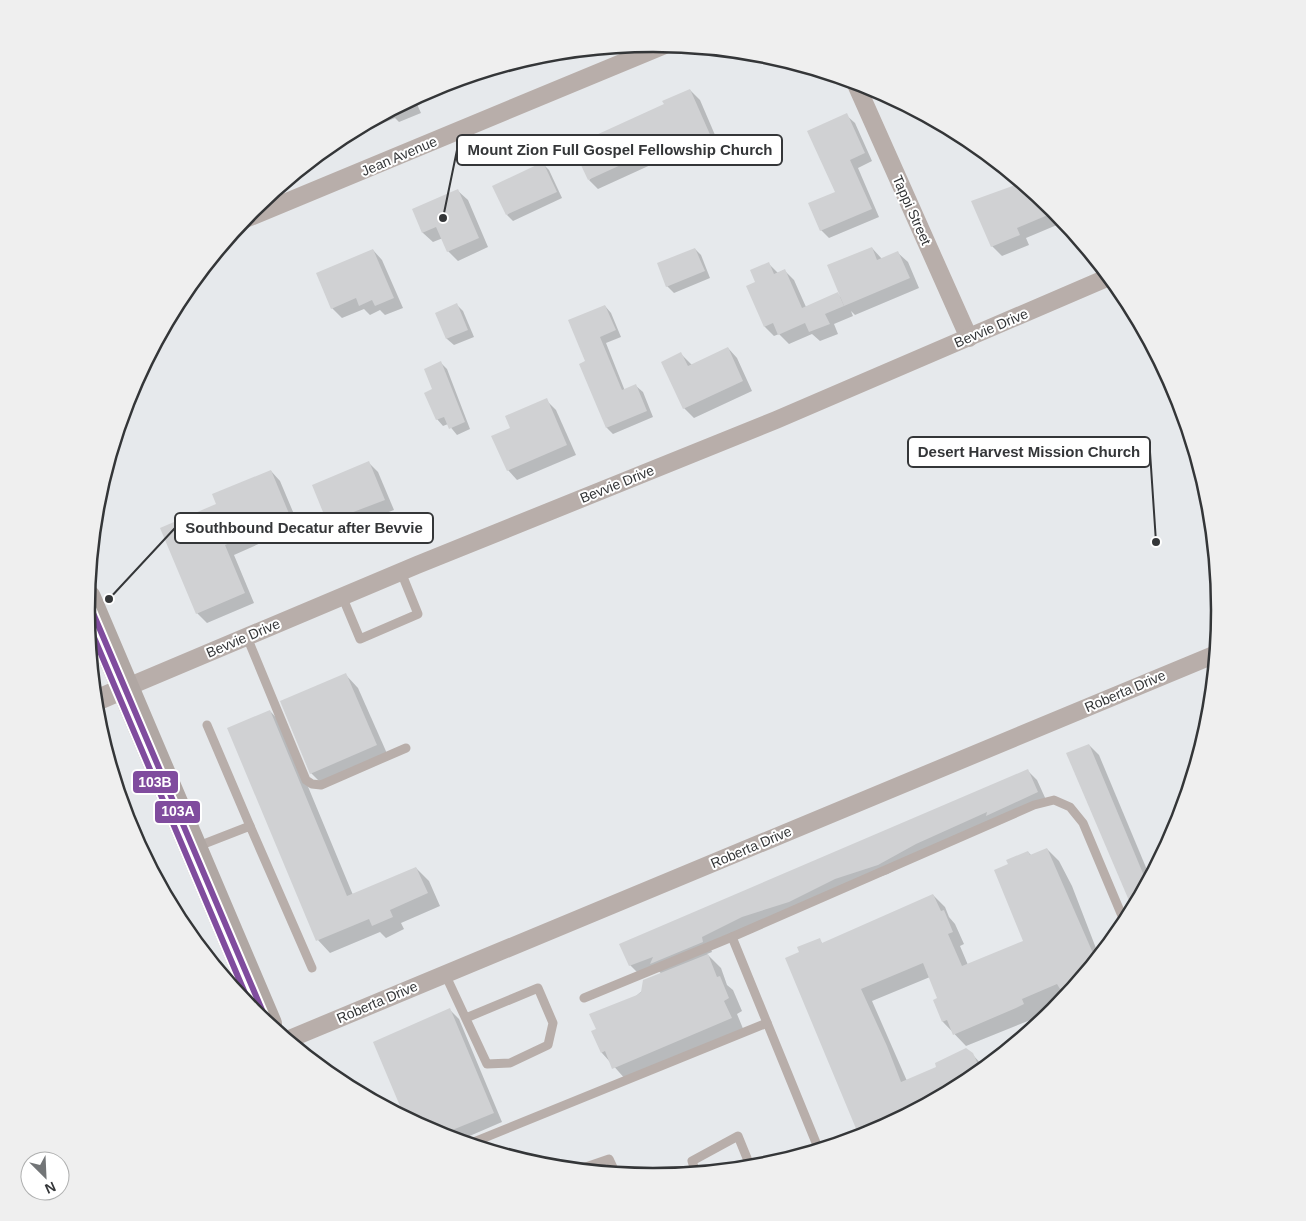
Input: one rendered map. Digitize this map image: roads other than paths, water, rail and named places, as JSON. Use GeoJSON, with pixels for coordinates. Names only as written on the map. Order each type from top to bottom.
{"type":"FeatureCollection","features":[{"type":"Feature","properties":{"kind":"main road"},"geometry":{"type":"LineString","coordinates":[[95,615],[261,1008]]}},
{"type":"Feature","properties":{"kind":"street","name":"Jean Avenue"},"geometry":{"type":"LineString","coordinates":[[262,213],[647,52]]}},
{"type":"Feature","properties":{"kind":"street","name":"Tappi Street"},"geometry":{"type":"LineString","coordinates":[[860,92],[969,338]]}},
{"type":"Feature","properties":{"kind":"street","name":"Bevvie Drive"},"geometry":{"type":"LineString","coordinates":[[125,688],[400,572],[776,420],[1102,280]]}},
{"type":"Feature","properties":{"kind":"street","name":"Roberta Drive"},"geometry":{"type":"LineString","coordinates":[[294,1037],[1209,657]]}},
{"type":"Feature","properties":{"kind":"street"},"geometry":{"type":"LineString","coordinates":[[102,698],[125,688]]}},
{"type":"Feature","properties":{"kind":"lane"},"geometry":{"type":"LineString","coordinates":[[342,596],[360,639],[418,614],[400,572]]}},
{"type":"Feature","properties":{"kind":"lane"},"geometry":{"type":"LineString","coordinates":[[247,637],[306,780],[312,784],[321,785],[406,748]]}},
{"type":"Feature","properties":{"kind":"lane"},"geometry":{"type":"LineString","coordinates":[[207,725],[312,968]]}},
{"type":"Feature","properties":{"kind":"lane"},"geometry":{"type":"LineString","coordinates":[[584,998],[732,937],[1034,805],[1054,800],[1070,807],[1083,823],[1121,914]]}},
{"type":"Feature","properties":{"kind":"lane"},"geometry":{"type":"LineString","coordinates":[[193,848],[250,826]]}},
{"type":"Feature","properties":{"kind":"lane"},"geometry":{"type":"LineString","coordinates":[[732,937],[815,1144]]}},
{"type":"Feature","properties":{"kind":"lane"},"geometry":{"type":"LineString","coordinates":[[446,974],[466,1018],[487,1064],[510,1063],[548,1045],[553,1023],[538,988],[466,1018]]}},
{"type":"Feature","properties":{"kind":"lane"},"geometry":{"type":"LineString","coordinates":[[478,1140],[767,1023]]}},
{"type":"Feature","properties":{"kind":"lane"},"geometry":{"type":"LineString","coordinates":[[694,1167],[692,1161],[738,1136],[748,1160]]}},
{"type":"Feature","properties":{"kind":"lane"},"geometry":{"type":"LineString","coordinates":[[592,1165],[610,1159],[613,1167]]}},
{"type":"Feature","properties":{"kind":"place","name":"Mount Zion Full Gospel Fellowship Church"},"geometry":{"type":"Point","coordinates":[443,218]}},
{"type":"Feature","properties":{"kind":"place","name":"Desert Harvest Mission Church"},"geometry":{"type":"Point","coordinates":[1156,542]}},
{"type":"Feature","properties":{"kind":"place","name":"Southbound Decatur after Bevvie"},"geometry":{"type":"Point","coordinates":[109,599]}}]}
